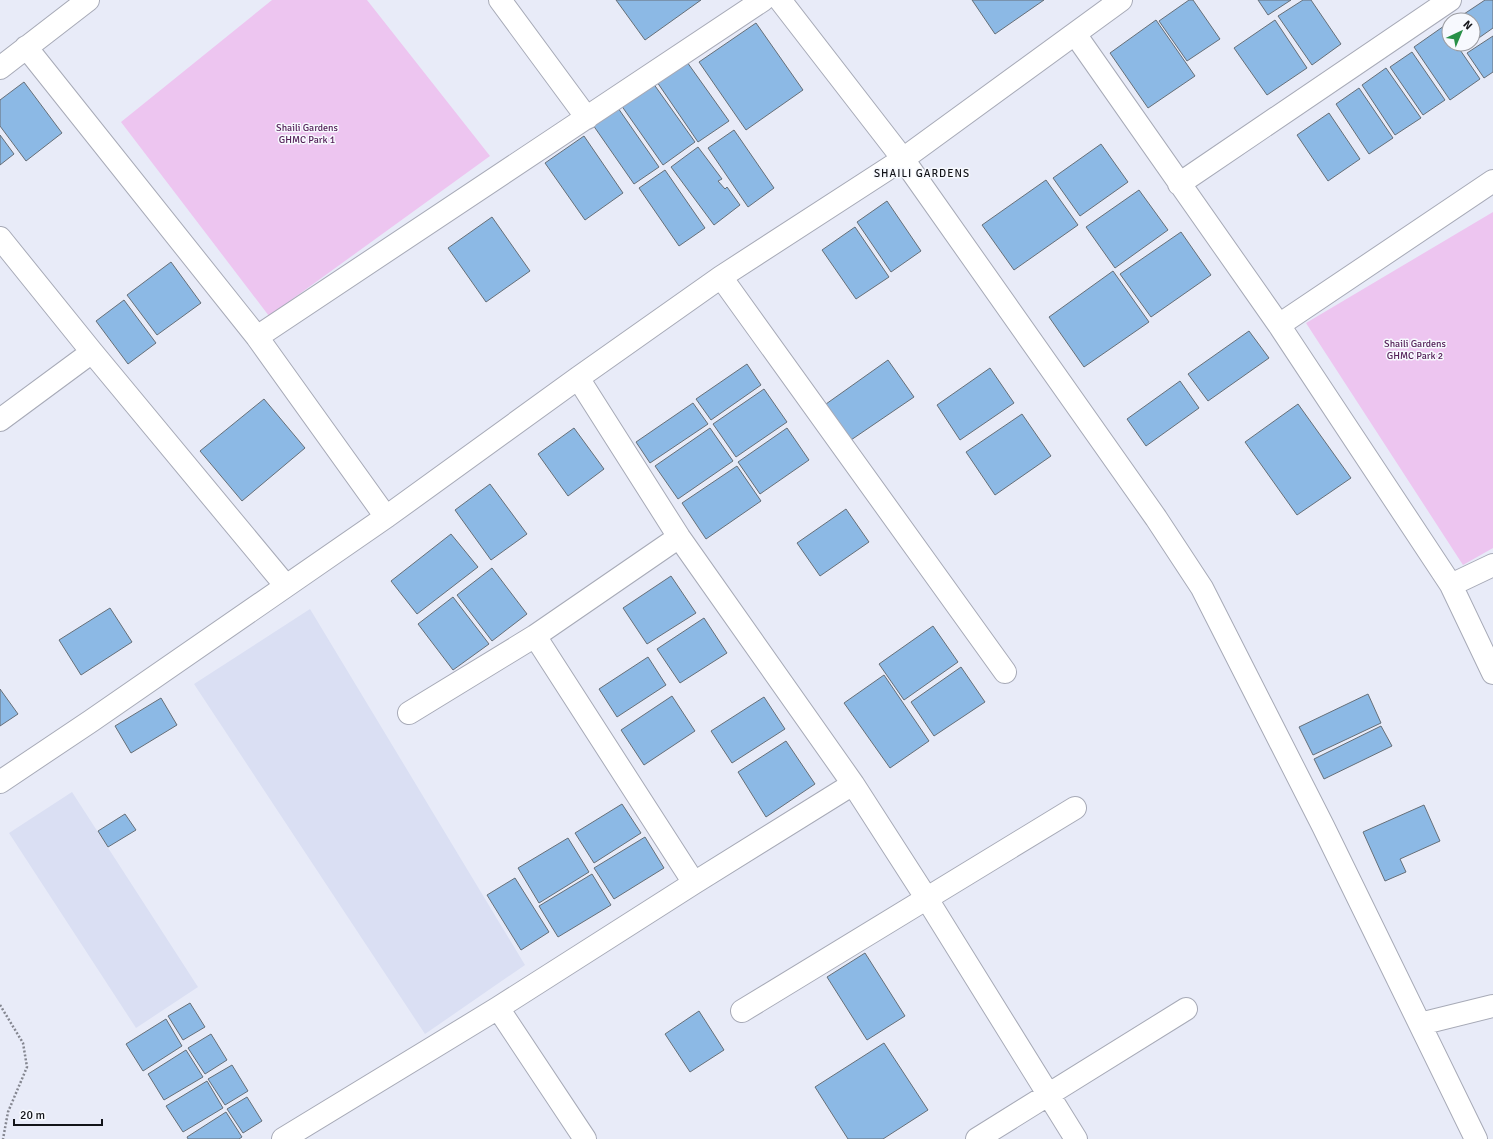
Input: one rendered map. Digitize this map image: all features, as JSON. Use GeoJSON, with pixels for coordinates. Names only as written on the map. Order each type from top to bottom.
{"type":"FeatureCollection","features":[{"type":"Feature","properties":{"kind":"street"},"geometry":{"type":"LineString","coordinates":[[0,68],[88,0]]}},
{"type":"Feature","properties":{"kind":"street"},"geometry":{"type":"LineString","coordinates":[[500,0],[587,118]]}},
{"type":"Feature","properties":{"kind":"street"},"geometry":{"type":"LineString","coordinates":[[257,337],[763,0]]}},
{"type":"Feature","properties":{"kind":"street"},"geometry":{"type":"LineString","coordinates":[[780,0],[903,159],[1151,511],[1202,588],[1323,826],[1476,1139]]}},
{"type":"Feature","properties":{"kind":"street"},"geometry":{"type":"LineString","coordinates":[[1179,184],[1450,0]]}},
{"type":"Feature","properties":{"kind":"street"},"geometry":{"type":"LineString","coordinates":[[0,782],[386,517],[721,277],[903,159],[1075,34],[1117,1]]}},
{"type":"Feature","properties":{"kind":"street"},"geometry":{"type":"LineString","coordinates":[[1075,34],[1279,325],[1452,585],[1493,673]]}},
{"type":"Feature","properties":{"kind":"street"},"geometry":{"type":"LineString","coordinates":[[26,47],[257,337],[386,517]]}},
{"type":"Feature","properties":{"kind":"street"},"geometry":{"type":"LineString","coordinates":[[1279,325],[1493,182]]}},
{"type":"Feature","properties":{"kind":"street"},"geometry":{"type":"LineString","coordinates":[[0,238],[92,352],[286,586]]}},
{"type":"Feature","properties":{"kind":"street"},"geometry":{"type":"LineString","coordinates":[[721,277],[1005,672]]}},
{"type":"Feature","properties":{"kind":"street"},"geometry":{"type":"LineString","coordinates":[[0,420],[92,352]]}},
{"type":"Feature","properties":{"kind":"street"},"geometry":{"type":"LineString","coordinates":[[578,378],[679,537],[853,784],[927,899],[1076,1139]]}},
{"type":"Feature","properties":{"kind":"street"},"geometry":{"type":"LineString","coordinates":[[409,713],[535,636],[679,537]]}},
{"type":"Feature","properties":{"kind":"street"},"geometry":{"type":"LineString","coordinates":[[1452,585],[1493,565]]}},
{"type":"Feature","properties":{"kind":"street"},"geometry":{"type":"LineString","coordinates":[[535,636],[694,882]]}},
{"type":"Feature","properties":{"kind":"street"},"geometry":{"type":"LineString","coordinates":[[283,1139],[498,1008],[694,882],[853,784]]}},
{"type":"Feature","properties":{"kind":"street"},"geometry":{"type":"LineString","coordinates":[[742,1011],[1075,808]]}},
{"type":"Feature","properties":{"kind":"street"},"geometry":{"type":"LineString","coordinates":[[1420,1024],[1493,1006]]}},
{"type":"Feature","properties":{"kind":"street"},"geometry":{"type":"LineString","coordinates":[[498,1008],[585,1139]]}},
{"type":"Feature","properties":{"kind":"street"},"geometry":{"type":"LineString","coordinates":[[977,1139],[1186,1009]]}},
{"type":"Feature","properties":{"kind":"path"},"geometry":{"type":"LineString","coordinates":[[0,1005],[23,1043],[27,1067],[8,1112],[3,1139]]}},
{"type":"Feature","properties":{"kind":"shaded area"},"geometry":{"type":"Polygon","coordinates":[[[310,609],[525,965],[425,1034],[194,684],[310,609]]]}},
{"type":"Feature","properties":{"kind":"shaded area"},"geometry":{"type":"Polygon","coordinates":[[[72,792],[198,987],[136,1028],[9,833],[72,792]]]}},
{"type":"Feature","properties":{"kind":"green space","name":"Shaili Gardens GHMC Park 1"},"geometry":{"type":"Polygon","coordinates":[[[272,0],[367,0],[490,156],[269,316],[121,122],[272,0]]]}},
{"type":"Feature","properties":{"kind":"green space","name":"Shaili Gardens GHMC Park 2"},"geometry":{"type":"Polygon","coordinates":[[[1493,212],[1493,548],[1463,565],[1306,323],[1493,212]]]}},
{"type":"Feature","properties":{"kind":"building"},"geometry":{"type":"Polygon","coordinates":[[[616,0],[701,0],[645,40],[616,0]]]}},
{"type":"Feature","properties":{"kind":"building"},"geometry":{"type":"Polygon","coordinates":[[[972,0],[1044,0],[995,34],[972,0]]]}},
{"type":"Feature","properties":{"kind":"building"},"geometry":{"type":"Polygon","coordinates":[[[1189,0],[1193,0],[1220,39],[1187,61],[1159,21],[1189,0]]]}},
{"type":"Feature","properties":{"kind":"building"},"geometry":{"type":"Polygon","coordinates":[[[1258,0],[1291,0],[1268,15],[1258,0]]]}},
{"type":"Feature","properties":{"kind":"building"},"geometry":{"type":"Polygon","coordinates":[[[1303,0],[1311,0],[1341,44],[1312,65],[1278,16],[1303,0]]]}},
{"type":"Feature","properties":{"kind":"building"},"geometry":{"type":"Polygon","coordinates":[[[1485,0],[1493,0],[1493,28],[1481,36],[1481,12],[1467,12],[1485,0]]]}},
{"type":"Feature","properties":{"kind":"building"},"geometry":{"type":"Polygon","coordinates":[[[1156,20],[1195,76],[1148,108],[1110,53],[1156,20]]]}},
{"type":"Feature","properties":{"kind":"building"},"geometry":{"type":"Polygon","coordinates":[[[1275,20],[1307,68],[1267,95],[1234,48],[1275,20]]]}},
{"type":"Feature","properties":{"kind":"building"},"geometry":{"type":"Polygon","coordinates":[[[756,23],[803,90],[746,130],[699,62],[756,23]]]}},
{"type":"Feature","properties":{"kind":"building"},"geometry":{"type":"Polygon","coordinates":[[[1441,28],[1441,52],[1461,52],[1480,79],[1450,100],[1414,47],[1441,28]]]}},
{"type":"Feature","properties":{"kind":"building"},"geometry":{"type":"Polygon","coordinates":[[[1493,36],[1493,72],[1484,78],[1467,53],[1481,52],[1481,44],[1493,36]]]}},
{"type":"Feature","properties":{"kind":"building"},"geometry":{"type":"Polygon","coordinates":[[[1412,52],[1445,100],[1423,115],[1390,67],[1412,52]]]}},
{"type":"Feature","properties":{"kind":"building"},"geometry":{"type":"Polygon","coordinates":[[[687,62],[729,121],[698,142],[657,82],[687,62]]]}},
{"type":"Feature","properties":{"kind":"building"},"geometry":{"type":"Polygon","coordinates":[[[1386,68],[1421,118],[1395,135],[1362,85],[1386,68]]]}},
{"type":"Feature","properties":{"kind":"building"},"geometry":{"type":"Polygon","coordinates":[[[24,82],[62,133],[26,161],[0,126],[0,100],[24,82]]]}},
{"type":"Feature","properties":{"kind":"building"},"geometry":{"type":"Polygon","coordinates":[[[653,83],[695,142],[663,165],[621,105],[653,83]]]}},
{"type":"Feature","properties":{"kind":"building"},"geometry":{"type":"Polygon","coordinates":[[[1359,88],[1393,138],[1369,154],[1336,104],[1359,88]]]}},
{"type":"Feature","properties":{"kind":"building"},"geometry":{"type":"Polygon","coordinates":[[[618,108],[659,167],[634,184],[593,125],[618,108]]]}},
{"type":"Feature","properties":{"kind":"building"},"geometry":{"type":"Polygon","coordinates":[[[1329,113],[1360,159],[1328,181],[1297,135],[1329,113]]]}},
{"type":"Feature","properties":{"kind":"building"},"geometry":{"type":"Polygon","coordinates":[[[734,130],[774,188],[748,207],[708,148],[734,130]]]}},
{"type":"Feature","properties":{"kind":"building"},"geometry":{"type":"Polygon","coordinates":[[[0,135],[14,154],[0,165],[0,135]]]}},
{"type":"Feature","properties":{"kind":"building"},"geometry":{"type":"Polygon","coordinates":[[[584,136],[623,193],[585,220],[545,163],[584,136]]]}},
{"type":"Feature","properties":{"kind":"building"},"geometry":{"type":"Polygon","coordinates":[[[1101,144],[1128,182],[1080,216],[1053,178],[1101,144]]]}},
{"type":"Feature","properties":{"kind":"building"},"geometry":{"type":"Polygon","coordinates":[[[698,147],[722,179],[718,181],[725,189],[727,187],[740,205],[714,225],[671,167],[698,147]]]}},
{"type":"Feature","properties":{"kind":"building"},"geometry":{"type":"Polygon","coordinates":[[[665,170],[705,228],[679,246],[639,188],[665,170]]]}},
{"type":"Feature","properties":{"kind":"building"},"geometry":{"type":"Polygon","coordinates":[[[1046,180],[1078,225],[1014,270],[982,225],[1046,180]]]}},
{"type":"Feature","properties":{"kind":"building"},"geometry":{"type":"Polygon","coordinates":[[[1139,190],[1168,230],[1115,268],[1086,227],[1139,190]]]}},
{"type":"Feature","properties":{"kind":"building"},"geometry":{"type":"Polygon","coordinates":[[[887,201],[921,251],[891,272],[857,222],[887,201]]]}},
{"type":"Feature","properties":{"kind":"building"},"geometry":{"type":"Polygon","coordinates":[[[492,217],[530,271],[486,302],[448,248],[492,217]]]}},
{"type":"Feature","properties":{"kind":"building"},"geometry":{"type":"Polygon","coordinates":[[[855,227],[889,277],[856,299],[822,250],[855,227]]]}},
{"type":"Feature","properties":{"kind":"building"},"geometry":{"type":"Polygon","coordinates":[[[1181,232],[1211,275],[1151,317],[1120,274],[1181,232]]]}},
{"type":"Feature","properties":{"kind":"building"},"geometry":{"type":"Polygon","coordinates":[[[171,262],[201,303],[157,335],[127,295],[171,262]]]}},
{"type":"Feature","properties":{"kind":"building"},"geometry":{"type":"Polygon","coordinates":[[[1113,271],[1149,322],[1084,367],[1049,317],[1113,271]]]}},
{"type":"Feature","properties":{"kind":"building"},"geometry":{"type":"Polygon","coordinates":[[[124,300],[156,343],[128,364],[96,321],[124,300]]]}},
{"type":"Feature","properties":{"kind":"building"},"geometry":{"type":"Polygon","coordinates":[[[1249,331],[1269,358],[1208,401],[1188,374],[1249,331]]]}},
{"type":"Feature","properties":{"kind":"building"},"geometry":{"type":"Polygon","coordinates":[[[888,360],[914,397],[851,440],[826,404],[888,360]]]}},
{"type":"Feature","properties":{"kind":"building"},"geometry":{"type":"Polygon","coordinates":[[[747,364],[761,385],[711,420],[696,399],[747,364]]]}},
{"type":"Feature","properties":{"kind":"building"},"geometry":{"type":"Polygon","coordinates":[[[990,368],[1014,403],[960,440],[937,405],[990,368]]]}},
{"type":"Feature","properties":{"kind":"building"},"geometry":{"type":"Polygon","coordinates":[[[1180,381],[1199,408],[1146,446],[1127,419],[1180,381]]]}},
{"type":"Feature","properties":{"kind":"building"},"geometry":{"type":"Polygon","coordinates":[[[764,389],[787,422],[736,457],[713,424],[764,389]]]}},
{"type":"Feature","properties":{"kind":"building"},"geometry":{"type":"Polygon","coordinates":[[[264,399],[305,448],[242,501],[200,451],[264,399]]]}},
{"type":"Feature","properties":{"kind":"building"},"geometry":{"type":"Polygon","coordinates":[[[693,403],[708,424],[650,463],[636,442],[693,403]]]}},
{"type":"Feature","properties":{"kind":"building"},"geometry":{"type":"Polygon","coordinates":[[[1298,404],[1351,478],[1297,515],[1245,442],[1298,404]]]}},
{"type":"Feature","properties":{"kind":"building"},"geometry":{"type":"Polygon","coordinates":[[[1022,414],[1051,456],[995,495],[966,452],[1022,414]]]}},
{"type":"Feature","properties":{"kind":"building"},"geometry":{"type":"Polygon","coordinates":[[[574,428],[604,469],[568,496],[538,454],[574,428]]]}},
{"type":"Feature","properties":{"kind":"building"},"geometry":{"type":"Polygon","coordinates":[[[710,428],[733,461],[678,499],[655,466],[710,428]]]}},
{"type":"Feature","properties":{"kind":"building"},"geometry":{"type":"Polygon","coordinates":[[[787,428],[809,460],[760,494],[738,462],[787,428]]]}},
{"type":"Feature","properties":{"kind":"building"},"geometry":{"type":"Polygon","coordinates":[[[737,466],[761,501],[706,539],[682,503],[737,466]]]}},
{"type":"Feature","properties":{"kind":"building"},"geometry":{"type":"Polygon","coordinates":[[[490,484],[527,534],[491,560],[455,510],[490,484]]]}},
{"type":"Feature","properties":{"kind":"building"},"geometry":{"type":"Polygon","coordinates":[[[846,509],[869,542],[820,576],[797,543],[846,509]]]}},
{"type":"Feature","properties":{"kind":"building"},"geometry":{"type":"Polygon","coordinates":[[[451,534],[478,567],[417,614],[391,581],[451,534]]]}},
{"type":"Feature","properties":{"kind":"building"},"geometry":{"type":"Polygon","coordinates":[[[492,568],[527,614],[492,641],[457,595],[492,568]]]}},
{"type":"Feature","properties":{"kind":"building"},"geometry":{"type":"Polygon","coordinates":[[[671,576],[696,613],[647,644],[623,608],[671,576]]]}},
{"type":"Feature","properties":{"kind":"building"},"geometry":{"type":"Polygon","coordinates":[[[453,597],[489,644],[453,670],[418,624],[453,597]]]}},
{"type":"Feature","properties":{"kind":"building"},"geometry":{"type":"Polygon","coordinates":[[[110,608],[132,642],[81,675],[59,640],[110,608]]]}},
{"type":"Feature","properties":{"kind":"building"},"geometry":{"type":"Polygon","coordinates":[[[704,618],[727,653],[680,683],[657,649],[704,618]]]}},
{"type":"Feature","properties":{"kind":"building"},"geometry":{"type":"Polygon","coordinates":[[[933,626],[958,662],[904,700],[879,664],[933,626]]]}},
{"type":"Feature","properties":{"kind":"building"},"geometry":{"type":"Polygon","coordinates":[[[648,657],[666,685],[617,717],[599,689],[648,657]]]}},
{"type":"Feature","properties":{"kind":"building"},"geometry":{"type":"Polygon","coordinates":[[[961,667],[985,702],[934,736],[911,702],[961,667]]]}},
{"type":"Feature","properties":{"kind":"building"},"geometry":{"type":"Polygon","coordinates":[[[884,675],[929,741],[890,768],[844,703],[884,675]]]}},
{"type":"Feature","properties":{"kind":"building"},"geometry":{"type":"Polygon","coordinates":[[[0,689],[18,714],[0,726],[0,689]]]}},
{"type":"Feature","properties":{"kind":"building"},"geometry":{"type":"Polygon","coordinates":[[[1368,694],[1381,723],[1313,755],[1299,727],[1368,694]]]}},
{"type":"Feature","properties":{"kind":"building"},"geometry":{"type":"Polygon","coordinates":[[[672,696],[695,731],[644,765],[621,730],[672,696]]]}},
{"type":"Feature","properties":{"kind":"building"},"geometry":{"type":"Polygon","coordinates":[[[764,697],[785,729],[732,763],[711,731],[764,697]]]}},
{"type":"Feature","properties":{"kind":"building"},"geometry":{"type":"Polygon","coordinates":[[[161,698],[177,725],[131,753],[115,726],[161,698]]]}},
{"type":"Feature","properties":{"kind":"building"},"geometry":{"type":"Polygon","coordinates":[[[1381,726],[1392,746],[1324,779],[1314,759],[1381,726]]]}},
{"type":"Feature","properties":{"kind":"building"},"geometry":{"type":"Polygon","coordinates":[[[786,741],[815,784],[766,817],[738,772],[786,741]]]}},
{"type":"Feature","properties":{"kind":"building"},"geometry":{"type":"Polygon","coordinates":[[[622,804],[641,833],[594,863],[575,833],[622,804]]]}},
{"type":"Feature","properties":{"kind":"building"},"geometry":{"type":"Polygon","coordinates":[[[1424,805],[1440,841],[1400,859],[1406,872],[1385,881],[1363,832],[1424,805]]]}},
{"type":"Feature","properties":{"kind":"building"},"geometry":{"type":"Polygon","coordinates":[[[125,814],[136,830],[108,847],[98,831],[125,814]]]}},
{"type":"Feature","properties":{"kind":"building"},"geometry":{"type":"Polygon","coordinates":[[[645,837],[664,868],[614,899],[594,868],[645,837]]]}},
{"type":"Feature","properties":{"kind":"building"},"geometry":{"type":"Polygon","coordinates":[[[568,838],[589,872],[539,903],[518,868],[568,838]]]}},
{"type":"Feature","properties":{"kind":"building"},"geometry":{"type":"Polygon","coordinates":[[[592,874],[611,905],[558,937],[539,906],[592,874]]]}},
{"type":"Feature","properties":{"kind":"building"},"geometry":{"type":"Polygon","coordinates":[[[515,878],[549,932],[521,950],[487,895],[515,878]]]}},
{"type":"Feature","properties":{"kind":"building"},"geometry":{"type":"Polygon","coordinates":[[[865,953],[905,1016],[867,1040],[827,977],[865,953]]]}},
{"type":"Feature","properties":{"kind":"building"},"geometry":{"type":"Polygon","coordinates":[[[190,1003],[205,1027],[183,1040],[168,1016],[190,1003]]]}},
{"type":"Feature","properties":{"kind":"building"},"geometry":{"type":"Polygon","coordinates":[[[699,1011],[724,1050],[690,1072],[665,1034],[699,1011]]]}},
{"type":"Feature","properties":{"kind":"building"},"geometry":{"type":"Polygon","coordinates":[[[166,1019],[182,1046],[143,1071],[126,1044],[166,1019]]]}},
{"type":"Feature","properties":{"kind":"building"},"geometry":{"type":"Polygon","coordinates":[[[211,1034],[227,1060],[205,1074],[188,1048],[211,1034]]]}},
{"type":"Feature","properties":{"kind":"building"},"geometry":{"type":"Polygon","coordinates":[[[884,1043],[928,1110],[883,1139],[848,1139],[815,1087],[884,1043]]]}},
{"type":"Feature","properties":{"kind":"building"},"geometry":{"type":"Polygon","coordinates":[[[186,1050],[203,1077],[164,1100],[148,1074],[186,1050]]]}},
{"type":"Feature","properties":{"kind":"building"},"geometry":{"type":"Polygon","coordinates":[[[232,1065],[248,1091],[225,1105],[208,1079],[232,1065]]]}},
{"type":"Feature","properties":{"kind":"building"},"geometry":{"type":"Polygon","coordinates":[[[207,1081],[223,1108],[183,1132],[166,1106],[207,1081]]]}},
{"type":"Feature","properties":{"kind":"building"},"geometry":{"type":"Polygon","coordinates":[[[247,1097],[262,1121],[243,1133],[227,1109],[247,1097]]]}},
{"type":"Feature","properties":{"kind":"building"},"geometry":{"type":"Polygon","coordinates":[[[226,1112],[242,1137],[239,1139],[188,1139],[187,1137],[226,1112]]]}},
{"type":"Feature","properties":{"kind":"district","name":"SHAILI GARDENS"},"geometry":{"type":"Point","coordinates":[922,173]}}]}
